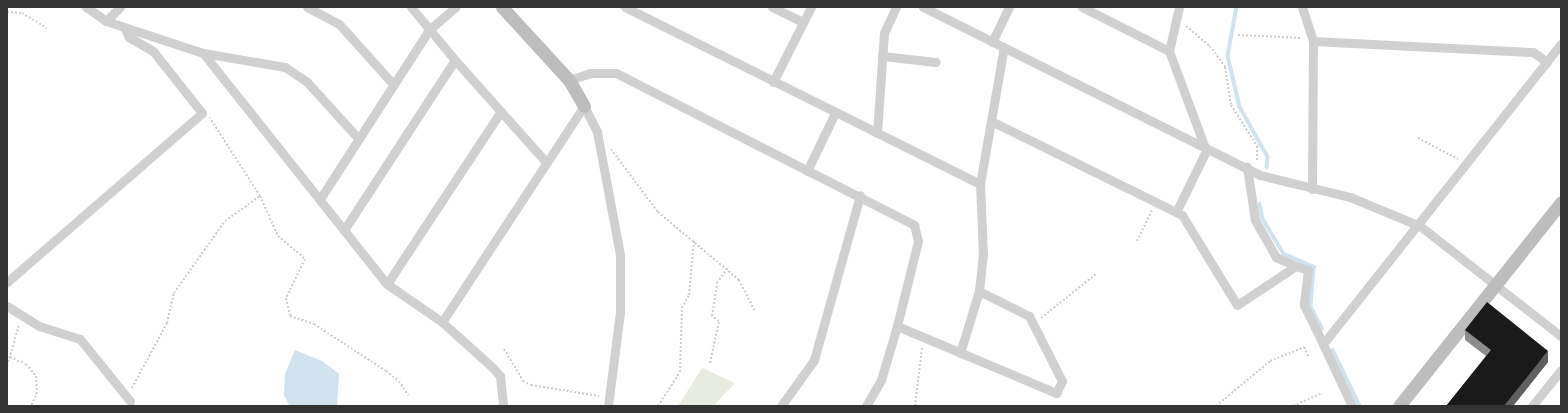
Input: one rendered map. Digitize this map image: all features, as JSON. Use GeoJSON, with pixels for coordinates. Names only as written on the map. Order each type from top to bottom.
{"type":"FeatureCollection","features":[{"type":"Feature","properties":{"kind":"street"},"geometry":{"type":"LineString","coordinates":[[86,7],[106,20],[203,53],[260,61],[297,73],[358,138]]}},
{"type":"Feature","properties":{"kind":"street"},"geometry":{"type":"LineString","coordinates":[[106,20],[120,7]]}},
{"type":"Feature","properties":{"kind":"street"},"geometry":{"type":"LineString","coordinates":[[307,7],[339,24],[394,85]]}},
{"type":"Feature","properties":{"kind":"street"},"geometry":{"type":"LineString","coordinates":[[411,7],[455,60],[546,162]]}},
{"type":"Feature","properties":{"kind":"street"},"geometry":{"type":"LineString","coordinates":[[320,199],[429,30],[454,7]]}},
{"type":"Feature","properties":{"kind":"street"},"geometry":{"type":"LineString","coordinates":[[502,7],[569,80],[584,106],[600,146],[621,276],[608,402]]}},
{"type":"Feature","properties":{"kind":"street"},"geometry":{"type":"LineString","coordinates":[[625,7],[877,134],[980,184]]}},
{"type":"Feature","properties":{"kind":"street"},"geometry":{"type":"LineString","coordinates":[[772,7],[803,22]]}},
{"type":"Feature","properties":{"kind":"street"},"geometry":{"type":"LineString","coordinates":[[773,82],[811,7]]}},
{"type":"Feature","properties":{"kind":"street"},"geometry":{"type":"LineString","coordinates":[[877,134],[884,33],[896,7]]}},
{"type":"Feature","properties":{"kind":"street"},"geometry":{"type":"LineString","coordinates":[[923,7],[1250,169],[1312,189],[1350,197],[1420,226],[1561,336]]}},
{"type":"Feature","properties":{"kind":"street"},"geometry":{"type":"LineString","coordinates":[[992,42],[1009,7]]}},
{"type":"Feature","properties":{"kind":"street"},"geometry":{"type":"LineString","coordinates":[[1082,7],[1169,51]]}},
{"type":"Feature","properties":{"kind":"street"},"geometry":{"type":"LineString","coordinates":[[1176,212],[1206,148],[1169,51],[1178,7]]}},
{"type":"Feature","properties":{"kind":"street"},"geometry":{"type":"LineString","coordinates":[[1302,7],[1312,38],[1312,189]]}},
{"type":"Feature","properties":{"kind":"street"},"geometry":{"type":"LineString","coordinates":[[7,282],[202,113],[153,50],[129,37],[124,27]]}},
{"type":"Feature","properties":{"kind":"street"},"geometry":{"type":"LineString","coordinates":[[1312,38],[1533,52],[1547,62]]}},
{"type":"Feature","properties":{"kind":"street"},"geometry":{"type":"LineString","coordinates":[[1323,344],[1420,226],[1561,44]]}},
{"type":"Feature","properties":{"kind":"street"},"geometry":{"type":"LineString","coordinates":[[960,353],[979,290],[983,255],[980,184],[1004,47]]}},
{"type":"Feature","properties":{"kind":"street"},"geometry":{"type":"LineString","coordinates":[[203,53],[387,284],[442,322],[500,376],[503,406]]}},
{"type":"Feature","properties":{"kind":"street"},"geometry":{"type":"LineString","coordinates":[[882,56],[936,62]]}},
{"type":"Feature","properties":{"kind":"street"},"geometry":{"type":"LineString","coordinates":[[344,230],[455,60]]}},
{"type":"Feature","properties":{"kind":"street"},"geometry":{"type":"LineString","coordinates":[[569,80],[591,73],[616,73],[808,171],[860,195],[910,221],[916,231],[918,240],[897,326],[881,380],[866,406]]}},
{"type":"Feature","properties":{"kind":"street"},"geometry":{"type":"LineString","coordinates":[[442,322],[584,106]]}},
{"type":"Feature","properties":{"kind":"street"},"geometry":{"type":"LineString","coordinates":[[387,284],[501,111]]}},
{"type":"Feature","properties":{"kind":"street"},"geometry":{"type":"LineString","coordinates":[[808,171],[835,113]]}},
{"type":"Feature","properties":{"kind":"street"},"geometry":{"type":"LineString","coordinates":[[991,121],[1182,215],[1237,305],[1296,266]]}},
{"type":"Feature","properties":{"kind":"street"},"geometry":{"type":"LineString","coordinates":[[1250,169],[1255,220],[1276,257],[1308,270],[1304,305],[1352,406]]}},
{"type":"Feature","properties":{"kind":"street"},"geometry":{"type":"LineString","coordinates":[[781,406],[814,360],[860,195]]}},
{"type":"Feature","properties":{"kind":"street"},"geometry":{"type":"LineString","coordinates":[[1399,406],[1561,202]]}},
{"type":"Feature","properties":{"kind":"street"},"geometry":{"type":"LineString","coordinates":[[897,326],[1056,393],[1062,375],[1029,316],[979,290]]}},
{"type":"Feature","properties":{"kind":"street"},"geometry":{"type":"LineString","coordinates":[[7,306],[38,326],[80,339],[128,398]]}},
{"type":"Feature","properties":{"kind":"street"},"geometry":{"type":"LineString","coordinates":[[1532,406],[1561,370]]}},
{"type":"Feature","properties":{"kind":"path"},"geometry":{"type":"LineString","coordinates":[[7,12],[22,13],[47,28]]}},
{"type":"Feature","properties":{"kind":"path"},"geometry":{"type":"LineString","coordinates":[[1176,21],[1210,46],[1225,67],[1232,105],[1260,154],[1250,169]]}},
{"type":"Feature","properties":{"kind":"path"},"geometry":{"type":"LineString","coordinates":[[1238,35],[1312,38]]}},
{"type":"Feature","properties":{"kind":"path"},"geometry":{"type":"LineString","coordinates":[[202,113],[222,131],[260,196],[278,236],[305,259],[286,298],[290,316],[314,324],[386,370],[399,380],[408,396]]}},
{"type":"Feature","properties":{"kind":"path"},"geometry":{"type":"LineString","coordinates":[[1418,138],[1467,164]]}},
{"type":"Feature","properties":{"kind":"path"},"geometry":{"type":"LineString","coordinates":[[600,146],[612,150],[658,212],[729,268],[750,296],[754,310]]}},
{"type":"Feature","properties":{"kind":"path"},"geometry":{"type":"LineString","coordinates":[[128,398],[150,360],[167,323],[174,293],[186,274],[225,220],[260,196]]}},
{"type":"Feature","properties":{"kind":"path"},"geometry":{"type":"LineString","coordinates":[[1136,241],[1156,203]]}},
{"type":"Feature","properties":{"kind":"path"},"geometry":{"type":"LineString","coordinates":[[658,406],[680,372],[682,308],[689,295],[694,240]]}},
{"type":"Feature","properties":{"kind":"path"},"geometry":{"type":"LineString","coordinates":[[710,363],[719,321],[712,316],[717,283],[729,268]]}},
{"type":"Feature","properties":{"kind":"path"},"geometry":{"type":"LineString","coordinates":[[1033,324],[1096,274]]}},
{"type":"Feature","properties":{"kind":"path"},"geometry":{"type":"LineString","coordinates":[[7,366],[20,315]]}},
{"type":"Feature","properties":{"kind":"path"},"geometry":{"type":"LineString","coordinates":[[915,406],[923,337]]}},
{"type":"Feature","properties":{"kind":"path"},"geometry":{"type":"LineString","coordinates":[[504,348],[523,381],[530,385],[608,402]]}},
{"type":"Feature","properties":{"kind":"path"},"geometry":{"type":"LineString","coordinates":[[1216,406],[1270,361],[1304,348],[1309,358]]}},
{"type":"Feature","properties":{"kind":"path"},"geometry":{"type":"LineString","coordinates":[[10,357],[26,364],[36,376],[37,392],[31,406]]}},
{"type":"Feature","properties":{"kind":"path"},"geometry":{"type":"LineString","coordinates":[[1292,406],[1322,393]]}},
{"type":"Feature","properties":{"kind":"shaded area"},"geometry":{"type":"Polygon","coordinates":[[[702,368],[735,383],[715,404],[718,406],[678,406],[702,368]]]}},
{"type":"Feature","properties":{"kind":"water"},"geometry":{"type":"Polygon","coordinates":[[[295,350],[322,361],[339,374],[337,406],[289,405],[284,395],[285,374],[295,350]]]}},
{"type":"Feature","properties":{"kind":"building"},"geometry":{"type":"Polygon","coordinates":[[[1487,302],[1548,351],[1504,406],[1446,406],[1491,350],[1465,330],[1487,302]]]}},
{"type":"Feature","properties":{"kind":"waterway"},"geometry":{"type":"LineString","coordinates":[[1237,7],[1228,56],[1240,107],[1268,157],[1267,167]]}},
{"type":"Feature","properties":{"kind":"waterway"},"geometry":{"type":"LineString","coordinates":[[1260,204],[1263,219],[1284,254],[1314,267],[1311,307],[1322,328]]}},
{"type":"Feature","properties":{"kind":"waterway"},"geometry":{"type":"LineString","coordinates":[[1333,350],[1360,406]]}}]}
